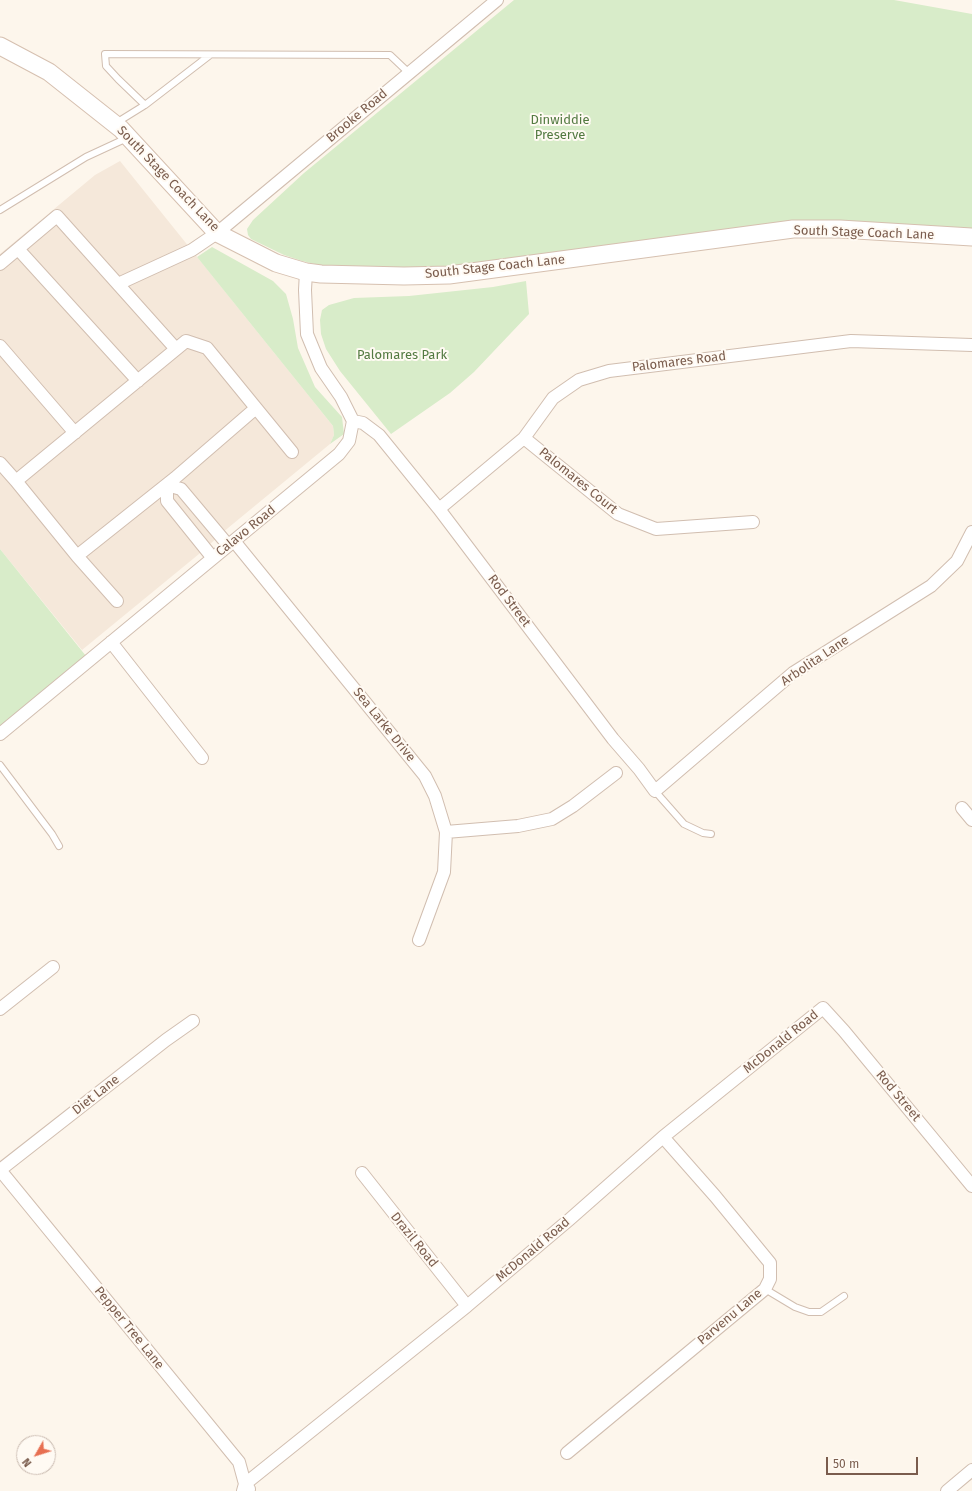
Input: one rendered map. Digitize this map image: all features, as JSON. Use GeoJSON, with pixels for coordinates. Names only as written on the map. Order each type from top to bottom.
{"type":"FeatureCollection","features":[{"type":"Feature","properties":{"kind":"main road","name":"South Stage Coach Lane"},"geometry":{"type":"LineString","coordinates":[[0,46],[49,72],[115,124],[217,233],[276,263],[306,272],[321,274],[389,276],[449,275],[793,229],[840,229],[972,238]]}},
{"type":"Feature","properties":{"kind":"street","name":"Brooke Road"},"geometry":{"type":"LineString","coordinates":[[118,284],[192,250],[217,233],[497,0]]}},
{"type":"Feature","properties":{"kind":"street"},"geometry":{"type":"LineString","coordinates":[[0,264],[57,216],[176,349]]}},
{"type":"Feature","properties":{"kind":"street"},"geometry":{"type":"LineString","coordinates":[[18,249],[138,381]]}},
{"type":"Feature","properties":{"kind":"street"},"geometry":{"type":"LineString","coordinates":[[306,272],[305,290],[307,334],[321,368],[341,397],[353,421]]}},
{"type":"Feature","properties":{"kind":"street","name":"Palomares Road"},"geometry":{"type":"LineString","coordinates":[[439,509],[524,438],[553,398],[579,380],[609,371],[851,340],[972,345]]}},
{"type":"Feature","properties":{"kind":"street"},"geometry":{"type":"LineString","coordinates":[[16,481],[186,341],[207,348],[292,452]]}},
{"type":"Feature","properties":{"kind":"street"},"geometry":{"type":"LineString","coordinates":[[0,346],[75,433]]}},
{"type":"Feature","properties":{"kind":"street"},"geometry":{"type":"LineString","coordinates":[[77,556],[167,485],[256,408]]}},
{"type":"Feature","properties":{"kind":"street","name":"Rod Street"},"geometry":{"type":"LineString","coordinates":[[353,421],[363,423],[379,435],[439,509],[613,739],[656,791]]}},
{"type":"Feature","properties":{"kind":"street","name":"Calavo Road"},"geometry":{"type":"LineString","coordinates":[[0,734],[339,454],[349,441],[353,421]]}},
{"type":"Feature","properties":{"kind":"street","name":"Palomares Court"},"geometry":{"type":"LineString","coordinates":[[524,438],[618,514],[656,529],[753,522]]}},
{"type":"Feature","properties":{"kind":"street"},"geometry":{"type":"LineString","coordinates":[[0,463],[116,601]]}},
{"type":"Feature","properties":{"kind":"street"},"geometry":{"type":"LineString","coordinates":[[167,485],[166,500],[212,558]]}},
{"type":"Feature","properties":{"kind":"street","name":"Sea Larke Drive"},"geometry":{"type":"LineString","coordinates":[[167,485],[181,489],[231,543],[425,776],[435,796],[446,832],[444,872],[419,940]]}},
{"type":"Feature","properties":{"kind":"street","name":"Arbolita Lane"},"geometry":{"type":"LineString","coordinates":[[656,791],[793,673],[931,586],[957,561],[972,532]]}},
{"type":"Feature","properties":{"kind":"street"},"geometry":{"type":"LineString","coordinates":[[111,642],[202,758]]}},
{"type":"Feature","properties":{"kind":"street"},"geometry":{"type":"LineString","coordinates":[[446,832],[518,826],[552,820],[616,773]]}},
{"type":"Feature","properties":{"kind":"street"},"geometry":{"type":"LineString","coordinates":[[962,808],[972,820]]}},
{"type":"Feature","properties":{"kind":"street"},"geometry":{"type":"LineString","coordinates":[[0,1009],[53,967]]}},
{"type":"Feature","properties":{"kind":"street","name":"Rod Street"},"geometry":{"type":"LineString","coordinates":[[823,1008],[844,1031],[972,1186]]}},
{"type":"Feature","properties":{"kind":"street","name":"McDonald Road"},"geometry":{"type":"LineString","coordinates":[[246,1489],[467,1306],[570,1219],[663,1137],[823,1008]]}},
{"type":"Feature","properties":{"kind":"street","name":"Diet Lane"},"geometry":{"type":"LineString","coordinates":[[0,1170],[192,1021]]}},
{"type":"Feature","properties":{"kind":"street","name":"Parvenu Lane"},"geometry":{"type":"LineString","coordinates":[[567,1453],[765,1289],[770,1279],[770,1263],[715,1196],[663,1137]]}},
{"type":"Feature","properties":{"kind":"street","name":"Pepper Tree Lane"},"geometry":{"type":"LineString","coordinates":[[0,1170],[239,1462],[246,1489]]}},
{"type":"Feature","properties":{"kind":"street","name":"Drazil Road"},"geometry":{"type":"LineString","coordinates":[[362,1174],[467,1306]]}},
{"type":"Feature","properties":{"kind":"street"},"geometry":{"type":"LineString","coordinates":[[947,1491],[972,1470]]}},
{"type":"Feature","properties":{"kind":"lane"},"geometry":{"type":"LineString","coordinates":[[145,105],[106,66],[105,54],[390,56],[410,73]]}},
{"type":"Feature","properties":{"kind":"lane"},"geometry":{"type":"LineString","coordinates":[[115,124],[145,105],[210,55]]}},
{"type":"Feature","properties":{"kind":"lane"},"geometry":{"type":"LineString","coordinates":[[0,210],[86,157],[128,137]]}},
{"type":"Feature","properties":{"kind":"lane"},"geometry":{"type":"LineString","coordinates":[[0,766],[52,834],[59,846]]}},
{"type":"Feature","properties":{"kind":"lane"},"geometry":{"type":"LineString","coordinates":[[656,791],[684,824],[694,830],[711,834]]}},
{"type":"Feature","properties":{"kind":"lane"},"geometry":{"type":"LineString","coordinates":[[765,1289],[795,1307],[809,1312],[821,1312],[844,1296]]}},
{"type":"Feature","properties":{"kind":"shaded area"},"geometry":{"type":"Polygon","coordinates":[[[120,161],[333,426],[334,435],[330,444],[82,650],[0,549],[0,254],[95,175],[120,161]]]}},
{"type":"Feature","properties":{"kind":"green space","name":"Dinwiddie Preserve"},"geometry":{"type":"Polygon","coordinates":[[[514,0],[894,0],[972,14],[972,231],[781,227],[467,268],[340,270],[284,255],[251,239],[248,235],[247,229],[253,220],[304,173],[514,0]]]}},
{"type":"Feature","properties":{"kind":"green space"},"geometry":{"type":"Polygon","coordinates":[[[212,247],[273,281],[286,294],[293,319],[298,348],[315,387],[342,417],[344,434],[330,444],[334,435],[333,426],[197,257],[212,247]]]}},
{"type":"Feature","properties":{"kind":"green space","name":"Palomares Park"},"geometry":{"type":"Polygon","coordinates":[[[526,281],[529,314],[474,372],[450,393],[391,434],[340,371],[326,349],[321,334],[320,320],[322,310],[329,305],[354,298],[409,296],[493,287],[526,281]]]}},
{"type":"Feature","properties":{"kind":"green space"},"geometry":{"type":"Polygon","coordinates":[[[0,549],[86,656],[0,726],[0,549]]]}}]}
